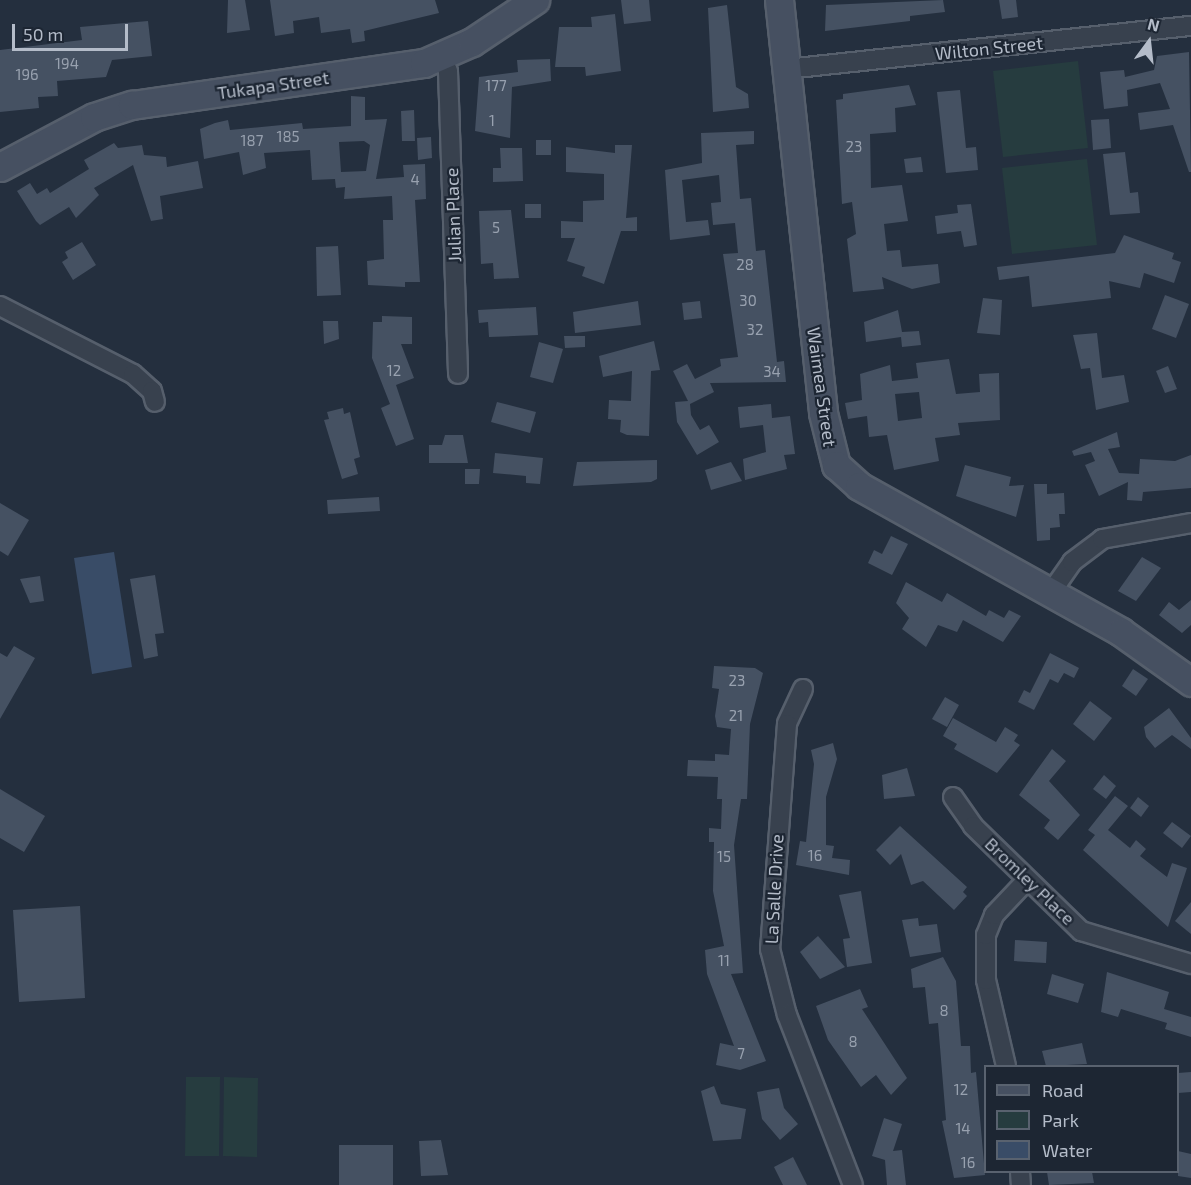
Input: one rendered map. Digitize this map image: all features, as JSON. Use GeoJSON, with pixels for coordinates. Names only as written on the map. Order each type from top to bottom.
{"type":"FeatureCollection","features":[{"type":"Feature","properties":{"kind":"main road","name":"Tukapa Street"},"geometry":{"type":"LineString","coordinates":[[2,168],[84,121],[132,105],[442,57],[535,0]]}},
{"type":"Feature","properties":{"kind":"main road","name":"Waimea Street"},"geometry":{"type":"LineString","coordinates":[[779,0],[824,413],[836,465],[859,486],[1052,591],[1191,682]]}},
{"type":"Feature","properties":{"kind":"street","name":"Wilton Street"},"geometry":{"type":"LineString","coordinates":[[786,69],[1191,26]]}},
{"type":"Feature","properties":{"kind":"street","name":"Julian Place"},"geometry":{"type":"LineString","coordinates":[[442,57],[448,70],[458,374]]}},
{"type":"Feature","properties":{"kind":"street"},"geometry":{"type":"LineString","coordinates":[[0,306],[133,374],[152,391],[155,402]]}},
{"type":"Feature","properties":{"kind":"street"},"geometry":{"type":"LineString","coordinates":[[1052,591],[1072,562],[1102,539],[1191,524]]}},
{"type":"Feature","properties":{"kind":"street","name":"La Salle Drive"},"geometry":{"type":"LineString","coordinates":[[803,689],[787,724],[770,949],[787,1015],[853,1185]]}},
{"type":"Feature","properties":{"kind":"street","name":"Bromley Place"},"geometry":{"type":"LineString","coordinates":[[953,797],[1027,880],[1081,931],[1191,964]]}},
{"type":"Feature","properties":{"kind":"street"},"geometry":{"type":"LineString","coordinates":[[1006,1065],[986,980],[986,935],[994,915],[1027,880]]}},
{"type":"Feature","properties":{"kind":"green space"},"geometry":{"type":"Polygon","coordinates":[[[1078,61],[1088,148],[1003,157],[993,71],[1078,61]]]}},
{"type":"Feature","properties":{"kind":"green space"},"geometry":{"type":"Polygon","coordinates":[[[1087,159],[1097,245],[1012,254],[1002,168],[1087,159]]]}},
{"type":"Feature","properties":{"kind":"green space"},"geometry":{"type":"Polygon","coordinates":[[[186,1077],[220,1077],[219,1156],[185,1156],[186,1077]]]}},
{"type":"Feature","properties":{"kind":"green space"},"geometry":{"type":"Polygon","coordinates":[[[224,1077],[258,1078],[257,1157],[223,1156],[224,1077]]]}},
{"type":"Feature","properties":{"kind":"water"},"geometry":{"type":"Polygon","coordinates":[[[114,552],[132,667],[92,674],[74,558],[114,552]]]}},
{"type":"Feature","properties":{"kind":"building"},"geometry":{"type":"Polygon","coordinates":[[[228,0],[245,0],[250,30],[227,33],[228,0]]]}},
{"type":"Feature","properties":{"kind":"building"},"geometry":{"type":"Polygon","coordinates":[[[270,0],[435,0],[439,13],[364,31],[365,41],[352,43],[350,29],[321,33],[319,17],[293,21],[294,33],[275,36],[270,0]]]}},
{"type":"Feature","properties":{"kind":"building"},"geometry":{"type":"Polygon","coordinates":[[[621,0],[649,0],[651,21],[624,24],[621,0]]]}},
{"type":"Feature","properties":{"kind":"building"},"geometry":{"type":"Polygon","coordinates":[[[943,0],[945,12],[910,16],[910,21],[825,31],[826,5],[943,0]]]}},
{"type":"Feature","properties":{"kind":"building"},"geometry":{"type":"Polygon","coordinates":[[[999,0],[1016,0],[1018,17],[1002,19],[999,0]]]}},
{"type":"Feature","properties":{"kind":"building"},"geometry":{"type":"Polygon","coordinates":[[[727,5],[736,87],[748,94],[749,108],[713,112],[708,8],[727,5]]]}},
{"type":"Feature","properties":{"kind":"building"},"geometry":{"type":"Polygon","coordinates":[[[615,14],[621,71],[586,76],[585,67],[555,67],[559,27],[592,27],[591,17],[615,14]]]}},
{"type":"Feature","properties":{"kind":"building"},"geometry":{"type":"Polygon","coordinates":[[[148,21],[152,56],[112,60],[106,77],[57,81],[58,96],[38,97],[39,108],[0,112],[0,50],[82,40],[80,27],[148,21]]]}},
{"type":"Feature","properties":{"kind":"building"},"geometry":{"type":"Polygon","coordinates":[[[1189,52],[1191,172],[1189,172],[1173,125],[1140,130],[1138,113],[1170,109],[1160,83],[1127,90],[1128,106],[1104,109],[1100,72],[1124,70],[1125,77],[1154,70],[1157,56],[1189,52]]]}},
{"type":"Feature","properties":{"kind":"building"},"geometry":{"type":"Polygon","coordinates":[[[550,59],[551,81],[512,87],[510,138],[475,131],[479,77],[518,72],[517,60],[550,59]]]}},
{"type":"Feature","properties":{"kind":"building"},"geometry":{"type":"Polygon","coordinates":[[[909,85],[916,105],[895,108],[896,132],[870,134],[871,188],[902,185],[908,221],[884,224],[887,251],[900,250],[902,267],[938,264],[940,283],[912,289],[882,277],[884,289],[853,292],[847,239],[856,234],[852,202],[842,204],[836,100],[843,99],[843,94],[909,85]]]}},
{"type":"Feature","properties":{"kind":"building"},"geometry":{"type":"Polygon","coordinates":[[[960,90],[966,148],[976,147],[978,170],[946,173],[937,92],[960,90]]]}},
{"type":"Feature","properties":{"kind":"building"},"geometry":{"type":"Polygon","coordinates":[[[351,96],[365,97],[365,120],[387,119],[376,179],[404,177],[403,165],[425,164],[426,199],[415,200],[420,282],[405,282],[405,287],[368,285],[367,261],[384,259],[383,220],[393,220],[392,196],[344,199],[345,187],[336,188],[335,179],[312,180],[310,150],[264,153],[266,168],[243,175],[239,152],[204,159],[200,129],[228,120],[230,130],[302,123],[303,129],[351,126],[351,96]],[[364,141],[339,142],[341,172],[366,171],[370,145],[364,141]]]}},
{"type":"Feature","properties":{"kind":"building"},"geometry":{"type":"Polygon","coordinates":[[[414,110],[415,141],[402,141],[401,111],[414,110]]]}},
{"type":"Feature","properties":{"kind":"building"},"geometry":{"type":"Polygon","coordinates":[[[1109,119],[1111,148],[1093,150],[1091,120],[1109,119]]]}},
{"type":"Feature","properties":{"kind":"building"},"geometry":{"type":"Polygon","coordinates":[[[754,131],[754,144],[736,145],[740,199],[751,198],[756,251],[765,250],[777,362],[784,361],[786,382],[710,383],[714,392],[690,404],[691,415],[700,430],[709,425],[719,442],[697,455],[677,422],[675,402],[688,401],[673,371],[687,364],[695,379],[721,366],[720,359],[738,357],[723,254],[738,253],[735,223],[713,225],[711,203],[721,202],[719,175],[682,180],[686,222],[708,220],[710,235],[670,240],[665,170],[702,163],[701,133],[754,131]]]}},
{"type":"Feature","properties":{"kind":"building"},"geometry":{"type":"Polygon","coordinates":[[[431,137],[432,158],[418,160],[417,138],[431,137]]]}},
{"type":"Feature","properties":{"kind":"building"},"geometry":{"type":"Polygon","coordinates":[[[536,140],[551,140],[551,155],[536,155],[536,140]]]}},
{"type":"Feature","properties":{"kind":"building"},"geometry":{"type":"Polygon","coordinates":[[[114,143],[118,148],[142,145],[144,155],[166,157],[167,167],[198,161],[203,188],[160,196],[163,219],[151,221],[133,165],[94,188],[99,195],[76,218],[69,207],[40,225],[17,191],[30,183],[37,194],[47,188],[50,193],[89,169],[84,160],[114,143]]]}},
{"type":"Feature","properties":{"kind":"building"},"geometry":{"type":"Polygon","coordinates":[[[615,145],[632,145],[626,218],[637,217],[637,231],[621,231],[604,284],[582,276],[585,267],[567,261],[575,238],[561,238],[561,221],[583,222],[583,201],[604,200],[604,174],[566,172],[566,147],[615,153],[615,145]]]}},
{"type":"Feature","properties":{"kind":"building"},"geometry":{"type":"Polygon","coordinates":[[[500,148],[522,148],[523,181],[493,182],[493,168],[501,168],[500,148]]]}},
{"type":"Feature","properties":{"kind":"building"},"geometry":{"type":"Polygon","coordinates":[[[1125,152],[1130,193],[1138,192],[1140,213],[1110,215],[1103,154],[1125,152]]]}},
{"type":"Feature","properties":{"kind":"building"},"geometry":{"type":"Polygon","coordinates":[[[921,157],[923,172],[906,173],[904,159],[921,157]]]}},
{"type":"Feature","properties":{"kind":"building"},"geometry":{"type":"Polygon","coordinates":[[[525,204],[541,204],[541,218],[525,218],[525,204]]]}},
{"type":"Feature","properties":{"kind":"building"},"geometry":{"type":"Polygon","coordinates":[[[971,204],[977,245],[964,247],[961,231],[937,234],[935,216],[958,213],[957,205],[971,204]]]}},
{"type":"Feature","properties":{"kind":"building"},"geometry":{"type":"Polygon","coordinates":[[[511,210],[519,278],[494,279],[493,263],[481,264],[479,211],[511,210]]]}},
{"type":"Feature","properties":{"kind":"building"},"geometry":{"type":"Polygon","coordinates":[[[1124,235],[1174,253],[1172,259],[1181,262],[1174,283],[1144,273],[1140,288],[1109,281],[1111,298],[1032,307],[1029,276],[999,280],[997,267],[1115,253],[1124,235]]]}},
{"type":"Feature","properties":{"kind":"building"},"geometry":{"type":"Polygon","coordinates":[[[82,242],[96,265],[73,280],[62,262],[68,258],[65,252],[82,242]]]}},
{"type":"Feature","properties":{"kind":"building"},"geometry":{"type":"Polygon","coordinates":[[[338,246],[341,295],[317,296],[316,247],[338,246]]]}},
{"type":"Feature","properties":{"kind":"building"},"geometry":{"type":"Polygon","coordinates":[[[1165,295],[1189,304],[1176,338],[1152,329],[1165,295]]]}},
{"type":"Feature","properties":{"kind":"building"},"geometry":{"type":"Polygon","coordinates":[[[983,298],[1002,300],[1000,335],[977,333],[983,298]]]}},
{"type":"Feature","properties":{"kind":"building"},"geometry":{"type":"Polygon","coordinates":[[[638,301],[641,325],[575,333],[573,312],[638,301]]]}},
{"type":"Feature","properties":{"kind":"building"},"geometry":{"type":"Polygon","coordinates":[[[700,301],[702,318],[684,320],[682,303],[700,301]]]}},
{"type":"Feature","properties":{"kind":"building"},"geometry":{"type":"Polygon","coordinates":[[[536,307],[538,335],[489,337],[488,322],[479,323],[478,310],[536,307]]]}},
{"type":"Feature","properties":{"kind":"building"},"geometry":{"type":"Polygon","coordinates":[[[898,310],[902,332],[919,331],[921,345],[902,347],[901,337],[866,342],[864,322],[898,310]]]}},
{"type":"Feature","properties":{"kind":"building"},"geometry":{"type":"Polygon","coordinates":[[[382,316],[412,317],[412,344],[401,344],[414,378],[396,385],[414,439],[396,446],[381,408],[390,404],[372,358],[373,322],[382,322],[382,316]]]}},
{"type":"Feature","properties":{"kind":"building"},"geometry":{"type":"Polygon","coordinates":[[[323,321],[338,321],[339,339],[324,344],[323,321]]]}},
{"type":"Feature","properties":{"kind":"building"},"geometry":{"type":"Polygon","coordinates":[[[1097,333],[1102,378],[1124,375],[1129,402],[1096,410],[1090,368],[1081,369],[1073,335],[1097,333]]]}},
{"type":"Feature","properties":{"kind":"building"},"geometry":{"type":"Polygon","coordinates":[[[564,336],[585,336],[585,347],[565,348],[564,336]]]}},
{"type":"Feature","properties":{"kind":"building"},"geometry":{"type":"Polygon","coordinates":[[[654,341],[660,370],[651,371],[649,436],[627,435],[620,432],[621,420],[608,419],[609,400],[631,401],[632,371],[603,377],[599,356],[654,341]]]}},
{"type":"Feature","properties":{"kind":"building"},"geometry":{"type":"Polygon","coordinates":[[[539,342],[563,349],[553,383],[530,377],[539,342]]]}},
{"type":"Feature","properties":{"kind":"building"},"geometry":{"type":"Polygon","coordinates":[[[949,359],[956,394],[980,392],[979,374],[999,373],[1000,420],[958,423],[960,435],[935,438],[939,461],[894,470],[887,435],[869,437],[867,416],[848,419],[845,403],[862,400],[860,374],[890,365],[892,381],[918,378],[916,363],[949,359]],[[919,392],[895,394],[898,421],[922,418],[919,392]]]}},
{"type":"Feature","properties":{"kind":"building"},"geometry":{"type":"Polygon","coordinates":[[[1168,366],[1177,389],[1165,393],[1156,371],[1168,366]]]}},
{"type":"Feature","properties":{"kind":"building"},"geometry":{"type":"Polygon","coordinates":[[[497,402],[536,412],[530,433],[491,422],[497,402]]]}},
{"type":"Feature","properties":{"kind":"building"},"geometry":{"type":"Polygon","coordinates":[[[771,404],[772,418],[790,416],[795,454],[784,455],[787,469],[745,480],[743,459],[766,452],[763,425],[740,428],[738,407],[771,404]]]}},
{"type":"Feature","properties":{"kind":"building"},"geometry":{"type":"Polygon","coordinates":[[[343,408],[344,414],[350,412],[360,457],[354,459],[358,474],[342,479],[324,420],[329,419],[327,412],[343,408]]]}},
{"type":"Feature","properties":{"kind":"building"},"geometry":{"type":"Polygon","coordinates":[[[1117,432],[1120,447],[1108,449],[1119,473],[1139,474],[1140,459],[1175,461],[1191,455],[1191,488],[1143,492],[1142,501],[1127,500],[1128,482],[1099,496],[1085,465],[1095,461],[1091,452],[1074,456],[1072,451],[1117,432]]]}},
{"type":"Feature","properties":{"kind":"building"},"geometry":{"type":"Polygon","coordinates":[[[445,435],[463,435],[468,463],[429,463],[429,445],[442,445],[445,435]]]}},
{"type":"Feature","properties":{"kind":"building"},"geometry":{"type":"Polygon","coordinates":[[[495,453],[543,458],[540,484],[526,483],[526,476],[493,473],[495,453]]]}},
{"type":"Feature","properties":{"kind":"building"},"geometry":{"type":"Polygon","coordinates":[[[657,460],[657,479],[651,482],[573,486],[577,462],[657,460]]]}},
{"type":"Feature","properties":{"kind":"building"},"geometry":{"type":"Polygon","coordinates":[[[731,462],[742,481],[711,490],[705,470],[731,462]]]}},
{"type":"Feature","properties":{"kind":"building"},"geometry":{"type":"Polygon","coordinates":[[[965,465],[1011,477],[1009,486],[1024,485],[1016,517],[956,496],[965,465]]]}},
{"type":"Feature","properties":{"kind":"building"},"geometry":{"type":"Polygon","coordinates":[[[465,469],[480,469],[479,484],[465,484],[465,469]]]}},
{"type":"Feature","properties":{"kind":"building"},"geometry":{"type":"Polygon","coordinates":[[[1034,484],[1047,484],[1047,494],[1064,493],[1065,514],[1059,514],[1060,527],[1050,528],[1050,540],[1037,541],[1034,484]]]}},
{"type":"Feature","properties":{"kind":"building"},"geometry":{"type":"Polygon","coordinates":[[[379,497],[380,511],[328,514],[327,500],[379,497]]]}},
{"type":"Feature","properties":{"kind":"building"},"geometry":{"type":"Polygon","coordinates":[[[0,503],[29,520],[8,556],[0,551],[0,503]]]}},
{"type":"Feature","properties":{"kind":"building"},"geometry":{"type":"Polygon","coordinates":[[[891,536],[908,544],[892,575],[868,563],[874,550],[882,554],[891,536]]]}},
{"type":"Feature","properties":{"kind":"building"},"geometry":{"type":"Polygon","coordinates":[[[1142,557],[1161,568],[1136,601],[1118,591],[1142,557]]]}},
{"type":"Feature","properties":{"kind":"building"},"geometry":{"type":"Polygon","coordinates":[[[155,575],[164,633],[155,634],[158,656],[144,659],[130,579],[155,575]]]}},
{"type":"Feature","properties":{"kind":"building"},"geometry":{"type":"Polygon","coordinates":[[[40,576],[44,601],[30,603],[20,579],[40,576]]]}},
{"type":"Feature","properties":{"kind":"building"},"geometry":{"type":"Polygon","coordinates":[[[906,582],[942,602],[947,593],[986,616],[989,610],[1004,618],[1009,610],[1021,616],[1003,642],[963,620],[957,632],[938,625],[926,647],[902,629],[909,618],[896,603],[906,582]]]}},
{"type":"Feature","properties":{"kind":"building"},"geometry":{"type":"Polygon","coordinates":[[[1191,600],[1191,625],[1182,633],[1159,615],[1169,602],[1179,610],[1191,600]]]}},
{"type":"Feature","properties":{"kind":"building"},"geometry":{"type":"Polygon","coordinates":[[[14,646],[35,658],[0,719],[0,653],[7,657],[14,646]]]}},
{"type":"Feature","properties":{"kind":"building"},"geometry":{"type":"Polygon","coordinates":[[[1050,653],[1079,668],[1074,678],[1064,673],[1058,683],[1050,679],[1034,710],[1018,702],[1024,690],[1030,693],[1050,653]]]}},
{"type":"Feature","properties":{"kind":"building"},"geometry":{"type":"Polygon","coordinates":[[[714,666],[755,668],[763,673],[750,724],[747,799],[741,799],[734,845],[743,973],[731,974],[766,1061],[740,1070],[716,1065],[720,1043],[734,1046],[707,974],[705,950],[724,946],[713,891],[714,842],[709,842],[709,828],[721,829],[722,799],[717,799],[718,777],[687,776],[688,760],[715,761],[715,754],[729,755],[731,729],[717,727],[715,716],[719,689],[712,688],[714,666]]]}},
{"type":"Feature","properties":{"kind":"building"},"geometry":{"type":"Polygon","coordinates":[[[1133,669],[1148,679],[1136,696],[1122,686],[1133,669]]]}},
{"type":"Feature","properties":{"kind":"building"},"geometry":{"type":"Polygon","coordinates":[[[945,697],[959,705],[947,727],[932,719],[945,697]]]}},
{"type":"Feature","properties":{"kind":"building"},"geometry":{"type":"Polygon","coordinates":[[[1090,701],[1112,718],[1094,741],[1073,724],[1090,701]]]}},
{"type":"Feature","properties":{"kind":"building"},"geometry":{"type":"Polygon","coordinates":[[[1169,708],[1191,738],[1191,749],[1172,735],[1155,748],[1146,737],[1144,727],[1169,708]]]}},
{"type":"Feature","properties":{"kind":"building"},"geometry":{"type":"Polygon","coordinates":[[[953,718],[996,742],[1005,727],[1018,735],[1014,741],[1020,745],[997,773],[954,749],[957,744],[943,736],[953,718]]]}},
{"type":"Feature","properties":{"kind":"building"},"geometry":{"type":"Polygon","coordinates":[[[833,743],[837,759],[826,797],[826,845],[834,846],[832,858],[850,860],[849,875],[796,865],[800,841],[806,842],[814,764],[811,750],[833,743]]]}},
{"type":"Feature","properties":{"kind":"building"},"geometry":{"type":"Polygon","coordinates":[[[1052,749],[1066,761],[1049,781],[1080,815],[1058,840],[1044,828],[1050,820],[1019,795],[1052,749]]]}},
{"type":"Feature","properties":{"kind":"building"},"geometry":{"type":"Polygon","coordinates":[[[907,768],[915,796],[884,799],[882,775],[907,768]]]}},
{"type":"Feature","properties":{"kind":"building"},"geometry":{"type":"Polygon","coordinates":[[[1104,775],[1116,786],[1106,799],[1093,789],[1104,775]]]}},
{"type":"Feature","properties":{"kind":"building"},"geometry":{"type":"Polygon","coordinates":[[[0,789],[45,816],[24,852],[0,838],[0,789]]]}},
{"type":"Feature","properties":{"kind":"building"},"geometry":{"type":"Polygon","coordinates":[[[1115,796],[1128,806],[1108,830],[1130,848],[1136,840],[1146,849],[1140,856],[1167,877],[1172,863],[1187,868],[1168,927],[1083,850],[1095,835],[1088,830],[1115,796]]]}},
{"type":"Feature","properties":{"kind":"building"},"geometry":{"type":"Polygon","coordinates":[[[1138,797],[1149,806],[1141,817],[1130,808],[1138,797]]]}},
{"type":"Feature","properties":{"kind":"building"},"geometry":{"type":"Polygon","coordinates":[[[1172,822],[1191,836],[1182,848],[1163,833],[1172,822]]]}},
{"type":"Feature","properties":{"kind":"building"},"geometry":{"type":"Polygon","coordinates":[[[900,826],[967,887],[963,892],[967,896],[954,910],[923,881],[911,885],[901,854],[890,865],[876,850],[900,826]]]}},
{"type":"Feature","properties":{"kind":"building"},"geometry":{"type":"Polygon","coordinates":[[[861,891],[872,963],[847,967],[843,939],[850,938],[839,895],[861,891]]]}},
{"type":"Feature","properties":{"kind":"building"},"geometry":{"type":"Polygon","coordinates":[[[1191,902],[1191,934],[1175,921],[1191,902]]]}},
{"type":"Feature","properties":{"kind":"building"},"geometry":{"type":"Polygon","coordinates":[[[80,906],[85,998],[19,1002],[13,910],[80,906]]]}},
{"type":"Feature","properties":{"kind":"building"},"geometry":{"type":"Polygon","coordinates":[[[918,918],[919,926],[937,924],[941,952],[910,957],[902,920],[918,918]]]}},
{"type":"Feature","properties":{"kind":"building"},"geometry":{"type":"Polygon","coordinates":[[[818,936],[845,967],[820,979],[800,952],[818,936]]]}},
{"type":"Feature","properties":{"kind":"building"},"geometry":{"type":"Polygon","coordinates":[[[1015,940],[1047,942],[1046,963],[1014,961],[1015,940]]]}},
{"type":"Feature","properties":{"kind":"building"},"geometry":{"type":"Polygon","coordinates":[[[943,957],[956,981],[961,1046],[970,1046],[971,1073],[976,1072],[985,1175],[954,1178],[942,1121],[946,1120],[938,1023],[929,1024],[925,987],[913,988],[911,969],[943,957]]]}},
{"type":"Feature","properties":{"kind":"building"},"geometry":{"type":"Polygon","coordinates":[[[1107,972],[1169,992],[1164,1009],[1191,1017],[1191,1037],[1165,1029],[1167,1023],[1121,1009],[1118,1017],[1101,1012],[1107,972]]]}},
{"type":"Feature","properties":{"kind":"building"},"geometry":{"type":"Polygon","coordinates":[[[1052,974],[1084,984],[1078,1003],[1047,994],[1052,974]]]}},
{"type":"Feature","properties":{"kind":"building"},"geometry":{"type":"Polygon","coordinates":[[[860,989],[868,1007],[862,1009],[907,1078],[891,1095],[876,1075],[861,1087],[828,1040],[816,1006],[860,989]]]}},
{"type":"Feature","properties":{"kind":"building"},"geometry":{"type":"Polygon","coordinates":[[[1082,1043],[1087,1064],[1046,1065],[1042,1051],[1082,1043]]]}},
{"type":"Feature","properties":{"kind":"building"},"geometry":{"type":"Polygon","coordinates":[[[1191,1072],[1191,1092],[1179,1093],[1179,1073],[1191,1072]]]}},
{"type":"Feature","properties":{"kind":"building"},"geometry":{"type":"Polygon","coordinates":[[[714,1086],[721,1104],[746,1109],[741,1139],[713,1141],[701,1091],[714,1086]]]}},
{"type":"Feature","properties":{"kind":"building"},"geometry":{"type":"Polygon","coordinates":[[[779,1088],[784,1108],[798,1124],[780,1140],[762,1119],[757,1092],[779,1088]]]}},
{"type":"Feature","properties":{"kind":"building"},"geometry":{"type":"Polygon","coordinates":[[[884,1118],[902,1124],[893,1151],[902,1150],[906,1185],[887,1185],[885,1160],[872,1156],[884,1118]]]}},
{"type":"Feature","properties":{"kind":"building"},"geometry":{"type":"Polygon","coordinates":[[[441,1140],[448,1175],[421,1176],[419,1141],[441,1140]]]}},
{"type":"Feature","properties":{"kind":"building"},"geometry":{"type":"Polygon","coordinates":[[[339,1145],[393,1145],[393,1185],[339,1185],[339,1145]]]}},
{"type":"Feature","properties":{"kind":"building"},"geometry":{"type":"Polygon","coordinates":[[[1179,1151],[1191,1154],[1191,1178],[1178,1176],[1179,1151]]]}},
{"type":"Feature","properties":{"kind":"building"},"geometry":{"type":"Polygon","coordinates":[[[793,1157],[807,1185],[783,1185],[774,1167],[793,1157]]]}},
{"type":"Feature","properties":{"kind":"building"},"geometry":{"type":"Polygon","coordinates":[[[1047,1173],[1092,1173],[1094,1183],[1049,1185],[1047,1173]]]}}]}
